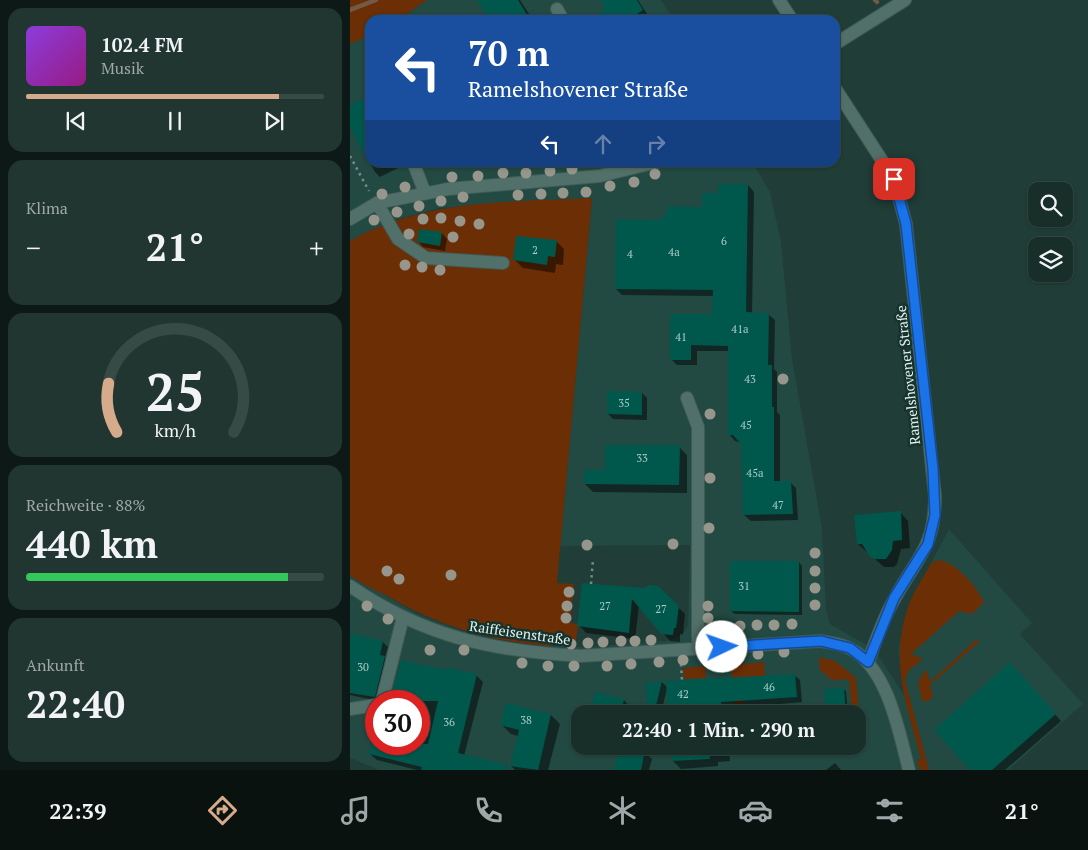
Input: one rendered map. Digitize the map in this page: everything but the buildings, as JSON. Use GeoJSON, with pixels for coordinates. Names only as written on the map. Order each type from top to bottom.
{"type":"FeatureCollection","features":[{"type":"Feature","properties":{"kind":"street"},"geometry":{"type":"LineString","coordinates":[[779,0],[789,15]]}},
{"type":"Feature","properties":{"kind":"street"},"geometry":{"type":"LineString","coordinates":[[840,41],[905,0]]}},
{"type":"Feature","properties":{"kind":"street","name":"Ramelshovener Straße"},"geometry":{"type":"LineString","coordinates":[[840,96],[894,179],[901,201],[906,224],[935,496],[935,515],[931,538],[894,598],[868,662]]}},
{"type":"Feature","properties":{"kind":"street"},"geometry":{"type":"LineString","coordinates":[[415,167],[425,193]]}},
{"type":"Feature","properties":{"kind":"street"},"geometry":{"type":"LineString","coordinates":[[350,219],[377,203],[425,193],[448,189],[600,176],[632,167]]}},
{"type":"Feature","properties":{"kind":"street"},"geometry":{"type":"LineString","coordinates":[[377,203],[398,239],[426,258],[503,263]]}},
{"type":"Feature","properties":{"kind":"street"},"geometry":{"type":"LineString","coordinates":[[688,398],[698,427],[698,648]]}},
{"type":"Feature","properties":{"kind":"street","name":"Raiffeisenstraße"},"geometry":{"type":"LineString","coordinates":[[350,586],[388,610],[458,639],[492,647],[542,654],[581,656],[821,641],[850,648],[868,662],[886,693],[909,770]]}},
{"type":"Feature","properties":{"kind":"street"},"geometry":{"type":"LineString","coordinates":[[385,690],[404,617]]}},
{"type":"Feature","properties":{"kind":"street"},"geometry":{"type":"LineString","coordinates":[[350,709],[365,707]]}},
{"type":"Feature","properties":{"kind":"path"},"geometry":{"type":"LineString","coordinates":[[350,156],[377,203]]}},
{"type":"Feature","properties":{"kind":"path"},"geometry":{"type":"LineString","coordinates":[[591,584],[593,559]]}},
{"type":"Feature","properties":{"kind":"shaded area"},"geometry":{"type":"Polygon","coordinates":[[[350,0],[427,0],[405,15],[365,15],[365,37],[350,44],[350,0]]]}},
{"type":"Feature","properties":{"kind":"shaded area"},"geometry":{"type":"Polygon","coordinates":[[[427,0],[661,0],[671,15],[405,15],[427,0]]]}},
{"type":"Feature","properties":{"kind":"shaded area"},"geometry":{"type":"Polygon","coordinates":[[[365,37],[365,167],[755,167],[770,192],[781,242],[792,359],[822,528],[826,609],[830,624],[874,649],[904,695],[898,650],[908,607],[949,529],[1032,623],[1020,634],[1083,704],[1008,770],[379,770],[350,758],[350,575],[419,615],[462,631],[516,644],[585,647],[666,641],[681,636],[688,626],[690,545],[560,546],[592,198],[440,208],[395,220],[350,241],[350,44],[365,37]]]}},
{"type":"Feature","properties":{"kind":"shaded area"},"geometry":{"type":"Polygon","coordinates":[[[592,198],[557,583],[574,584],[570,623],[578,624],[576,640],[552,638],[551,646],[507,641],[466,631],[426,616],[368,587],[350,575],[350,241],[378,227],[407,217],[437,210],[498,202],[592,198]]]}},
{"type":"Feature","properties":{"kind":"shaded area"},"geometry":{"type":"Polygon","coordinates":[[[939,560],[959,570],[976,589],[984,602],[972,614],[959,611],[911,654],[923,659],[909,670],[905,680],[929,770],[920,770],[917,760],[921,759],[902,684],[900,647],[910,601],[931,563],[939,560]]]}},
{"type":"Feature","properties":{"kind":"shaded area"},"geometry":{"type":"Polygon","coordinates":[[[977,639],[979,642],[930,685],[933,697],[926,702],[922,700],[919,680],[923,674],[927,670],[930,682],[977,639]]]}},
{"type":"Feature","properties":{"kind":"shaded area"},"geometry":{"type":"Polygon","coordinates":[[[819,657],[835,661],[856,678],[858,705],[851,705],[849,679],[832,680],[820,670],[819,657]]]}},
{"type":"Feature","properties":{"kind":"shaded area"},"geometry":{"type":"Polygon","coordinates":[[[764,662],[765,676],[742,678],[744,705],[734,705],[731,665],[764,662]]]}},
{"type":"Feature","properties":{"kind":"shaded area"},"geometry":{"type":"Polygon","coordinates":[[[705,666],[706,678],[684,679],[683,668],[705,666]]]}},
{"type":"Feature","properties":{"kind":"waterway"},"geometry":{"type":"LineString","coordinates":[[350,10],[376,0]]}},
{"type":"Feature","properties":{"kind":"route"},"geometry":{"type":"LineString","coordinates":[[722,647],[821,641],[850,648],[868,662],[894,598],[931,538],[935,515],[933,469],[906,224],[894,179]]}}]}
